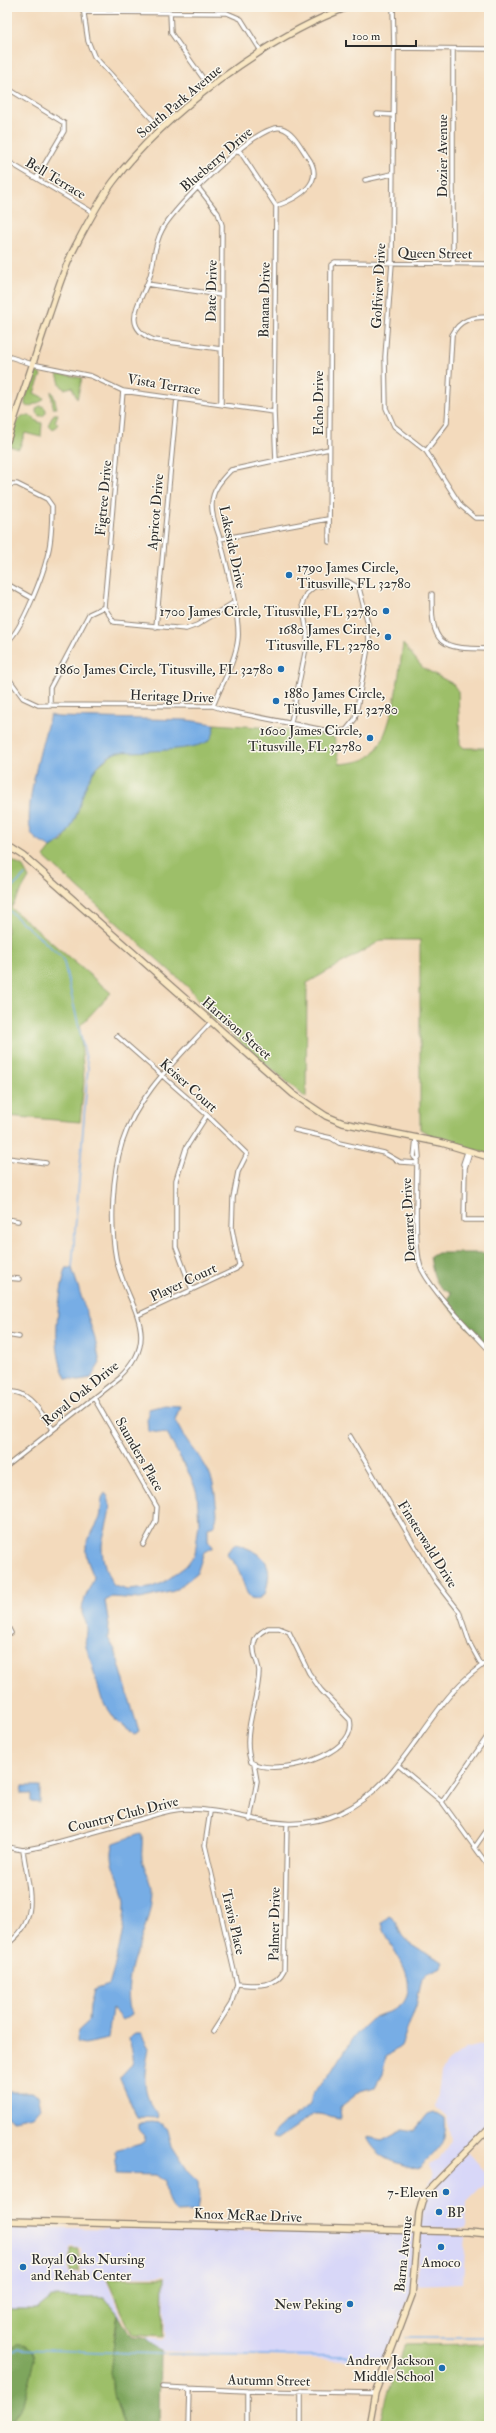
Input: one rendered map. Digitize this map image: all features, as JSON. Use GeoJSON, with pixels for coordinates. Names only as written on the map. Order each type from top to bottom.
{"type":"FeatureCollection","features":[{"type":"Feature","properties":{"kind":"street"},"geometry":{"type":"LineString","coordinates":[[83,7],[88,41],[94,56],[161,129]]}},
{"type":"Feature","properties":{"kind":"street","name":"South Park Avenue"},"geometry":{"type":"LineString","coordinates":[[7,442],[62,277],[75,246],[121,173],[161,129],[210,88],[262,51],[298,29],[348,7]]}},
{"type":"Feature","properties":{"kind":"street","name":"Golfview Drive"},"geometry":{"type":"LineString","coordinates":[[393,7],[392,263],[385,357],[386,408],[394,426],[426,451],[461,506],[475,518],[489,518]]}},
{"type":"Feature","properties":{"kind":"street"},"geometry":{"type":"LineString","coordinates":[[83,12],[222,12],[235,16],[245,24],[262,51]]}},
{"type":"Feature","properties":{"kind":"street"},"geometry":{"type":"LineString","coordinates":[[170,12],[171,33],[210,88]]}},
{"type":"Feature","properties":{"kind":"street"},"geometry":{"type":"LineString","coordinates":[[394,48],[489,49]]}},
{"type":"Feature","properties":{"kind":"street","name":"Dozier Avenue"},"geometry":{"type":"LineString","coordinates":[[453,48],[453,263]]}},
{"type":"Feature","properties":{"kind":"street"},"geometry":{"type":"LineString","coordinates":[[7,88],[64,123],[64,131],[37,177]]}},
{"type":"Feature","properties":{"kind":"street"},"geometry":{"type":"LineString","coordinates":[[377,114],[393,115]]}},
{"type":"Feature","properties":{"kind":"street","name":"Blueberry Drive"},"geometry":{"type":"LineString","coordinates":[[221,349],[154,340],[143,334],[136,326],[134,311],[147,284],[155,247],[162,228],[197,186],[238,150],[268,129],[280,128],[290,132],[313,163],[315,174],[311,185],[291,201],[276,206]]}},
{"type":"Feature","properties":{"kind":"street"},"geometry":{"type":"LineString","coordinates":[[238,150],[276,206]]}},
{"type":"Feature","properties":{"kind":"street","name":"Bell Terrace"},"geometry":{"type":"LineString","coordinates":[[7,161],[37,177],[94,214]]}},
{"type":"Feature","properties":{"kind":"street"},"geometry":{"type":"LineString","coordinates":[[365,180],[392,174]]}},
{"type":"Feature","properties":{"kind":"street","name":"Date Drive"},"geometry":{"type":"LineString","coordinates":[[197,186],[221,221],[221,404]]}},
{"type":"Feature","properties":{"kind":"street","name":"Banana Drive"},"geometry":{"type":"LineString","coordinates":[[276,206],[274,412],[276,461]]}},
{"type":"Feature","properties":{"kind":"street","name":"Queen Street"},"geometry":{"type":"LineString","coordinates":[[332,264],[489,264]]}},
{"type":"Feature","properties":{"kind":"street","name":"Echo Drive"},"geometry":{"type":"LineString","coordinates":[[329,542],[330,274],[332,264]]}},
{"type":"Feature","properties":{"kind":"street"},"geometry":{"type":"LineString","coordinates":[[147,284],[221,295]]}},
{"type":"Feature","properties":{"kind":"street"},"geometry":{"type":"LineString","coordinates":[[426,451],[447,423],[452,335],[459,325],[467,319],[489,317]]}},
{"type":"Feature","properties":{"kind":"street","name":"Vista Terrace"},"geometry":{"type":"LineString","coordinates":[[7,356],[32,364],[91,376],[123,391],[274,412]]}},
{"type":"Feature","properties":{"kind":"street","name":"Figtree Drive"},"geometry":{"type":"LineString","coordinates":[[104,608],[123,391]]}},
{"type":"Feature","properties":{"kind":"street","name":"Apricot Drive"},"geometry":{"type":"LineString","coordinates":[[156,627],[177,398]]}},
{"type":"Feature","properties":{"kind":"street","name":"Lakeside Drive"},"geometry":{"type":"LineString","coordinates":[[213,706],[235,652],[238,638],[234,603],[212,504],[221,479],[231,470],[329,449]]}},
{"type":"Feature","properties":{"kind":"street"},"geometry":{"type":"LineString","coordinates":[[7,487],[12,484],[17,484],[47,499],[52,506],[48,552],[32,598],[14,637],[7,642]]}},
{"type":"Feature","properties":{"kind":"street"},"geometry":{"type":"LineString","coordinates":[[220,539],[328,519]]}},
{"type":"Feature","properties":{"kind":"street","name":"Heritage Drive"},"geometry":{"type":"LineString","coordinates":[[7,676],[23,698],[38,706],[213,706],[228,711],[291,722],[334,732],[346,730],[355,719],[369,642],[363,597],[359,588],[347,581],[314,587],[306,594],[302,604],[307,632],[307,643],[291,722]]}},
{"type":"Feature","properties":{"kind":"street"},"geometry":{"type":"LineString","coordinates":[[7,584],[32,598]]}},
{"type":"Feature","properties":{"kind":"street"},"geometry":{"type":"LineString","coordinates":[[432,594],[432,625],[441,641],[455,648],[489,649]]}},
{"type":"Feature","properties":{"kind":"street"},"geometry":{"type":"LineString","coordinates":[[50,706],[50,688],[89,614],[104,608],[114,622],[186,629],[197,625],[234,603]]}},
{"type":"Feature","properties":{"kind":"street","name":"Harrison Street"},"geometry":{"type":"LineString","coordinates":[[7,845],[24,856],[293,1094],[326,1116],[343,1123],[416,1141],[442,1143],[467,1152],[489,1157]]}},
{"type":"Feature","properties":{"kind":"street","name":"Royal Oak Drive"},"geometry":{"type":"LineString","coordinates":[[7,1466],[94,1398],[134,1362],[140,1345],[141,1328],[138,1315],[127,1294],[115,1250],[116,1171],[125,1134],[134,1116],[162,1075],[212,1022]]}},
{"type":"Feature","properties":{"kind":"street","name":"Keiser Court"},"geometry":{"type":"LineString","coordinates":[[117,1036],[246,1150],[247,1158],[238,1172],[233,1198],[232,1229],[239,1257],[239,1265],[236,1269]]}},
{"type":"Feature","properties":{"kind":"street"},"geometry":{"type":"LineString","coordinates":[[192,1290],[176,1248],[176,1180],[186,1148],[207,1116]]}},
{"type":"Feature","properties":{"kind":"street"},"geometry":{"type":"LineString","coordinates":[[295,1130],[331,1138],[338,1143],[384,1153],[400,1162],[417,1161]]}},
{"type":"Feature","properties":{"kind":"street","name":"Demaret Drive"},"geometry":{"type":"LineString","coordinates":[[416,1141],[414,1157],[417,1161],[418,1250],[422,1269],[450,1307],[489,1350]]}},
{"type":"Feature","properties":{"kind":"street"},"geometry":{"type":"LineString","coordinates":[[467,1152],[463,1164],[465,1168],[464,1220],[489,1220]]}},
{"type":"Feature","properties":{"kind":"street"},"geometry":{"type":"LineString","coordinates":[[7,1158],[46,1164]]}},
{"type":"Feature","properties":{"kind":"street"},"geometry":{"type":"LineString","coordinates":[[7,1219],[18,1221]]}},
{"type":"Feature","properties":{"kind":"street","name":"Player Court"},"geometry":{"type":"LineString","coordinates":[[138,1315],[236,1269]]}},
{"type":"Feature","properties":{"kind":"street"},"geometry":{"type":"LineString","coordinates":[[7,1278],[19,1279]]}},
{"type":"Feature","properties":{"kind":"street"},"geometry":{"type":"LineString","coordinates":[[7,1335],[19,1337]]}},
{"type":"Feature","properties":{"kind":"street"},"geometry":{"type":"LineString","coordinates":[[7,1393],[16,1392],[26,1396],[53,1429]]}},
{"type":"Feature","properties":{"kind":"street","name":"Saunders Place"},"geometry":{"type":"LineString","coordinates":[[94,1398],[157,1507],[156,1521],[143,1545]]}},
{"type":"Feature","properties":{"kind":"street","name":"Finsterwald Drive"},"geometry":{"type":"LineString","coordinates":[[350,1436],[435,1580],[459,1611],[470,1644],[482,1666]]}},
{"type":"Feature","properties":{"kind":"street"},"geometry":{"type":"LineString","coordinates":[[7,1625],[11,1633]]}},
{"type":"Feature","properties":{"kind":"street"},"geometry":{"type":"LineString","coordinates":[[250,1820],[257,1781],[254,1764],[251,1762],[248,1749],[259,1670],[254,1645],[256,1638],[262,1631],[279,1628],[289,1632],[309,1673],[328,1698],[346,1714],[351,1725],[345,1741],[325,1754],[308,1762],[292,1766],[254,1764]]}},
{"type":"Feature","properties":{"kind":"street","name":"Country Club Drive"},"geometry":{"type":"LineString","coordinates":[[7,1847],[23,1850],[44,1846],[175,1810],[210,1812],[250,1820],[287,1824],[306,1822],[340,1813],[374,1791],[399,1766],[438,1709],[460,1683],[489,1661]]}},
{"type":"Feature","properties":{"kind":"street"},"geometry":{"type":"LineString","coordinates":[[442,1802],[489,1734]]}},
{"type":"Feature","properties":{"kind":"street"},"geometry":{"type":"LineString","coordinates":[[399,1766],[442,1802],[489,1867]]}},
{"type":"Feature","properties":{"kind":"street","name":"Travis Place"},"geometry":{"type":"LineString","coordinates":[[210,1812],[205,1845],[237,1984],[231,2004],[213,2032]]}},
{"type":"Feature","properties":{"kind":"street","name":"Palmer Drive"},"geometry":{"type":"LineString","coordinates":[[237,1984],[270,1984],[281,1977],[284,1970],[287,1824]]}},
{"type":"Feature","properties":{"kind":"street"},"geometry":{"type":"LineString","coordinates":[[475,1847],[489,1828]]}},
{"type":"Feature","properties":{"kind":"street"},"geometry":{"type":"LineString","coordinates":[[7,1944],[25,1924],[31,1910],[23,1850]]}},
{"type":"Feature","properties":{"kind":"street","name":"Barna Avenue"},"geometry":{"type":"LineString","coordinates":[[369,2426],[375,2393],[412,2295],[417,2231],[424,2195],[489,2128]]}},
{"type":"Feature","properties":{"kind":"street","name":"Knox McRae Drive"},"geometry":{"type":"LineString","coordinates":[[7,2221],[489,2234]]}},
{"type":"Feature","properties":{"kind":"street","name":"Autumn Street"},"geometry":{"type":"LineString","coordinates":[[162,2387],[247,2391],[375,2393]]}},
{"type":"Feature","properties":{"kind":"street"},"geometry":{"type":"LineString","coordinates":[[188,2426],[189,2388]]}},
{"type":"Feature","properties":{"kind":"street"},"geometry":{"type":"LineString","coordinates":[[246,2426],[247,2391]]}},
{"type":"Feature","properties":{"kind":"street"},"geometry":{"type":"LineString","coordinates":[[301,2391],[301,2426]]}},
{"type":"Feature","properties":{"kind":"shaded area"},"geometry":{"type":"Polygon","coordinates":[[[485,2044],[489,2046],[489,2125],[428,2186],[432,2176],[429,2165],[439,2160],[451,2140],[447,2118],[435,2107],[440,2073],[448,2062],[465,2049],[485,2044]]]}},
{"type":"Feature","properties":{"kind":"shaded area"},"geometry":{"type":"Polygon","coordinates":[[[468,2152],[489,2176],[489,2180],[467,2202],[466,2229],[420,2228],[426,2196],[468,2152]]]}},
{"type":"Feature","properties":{"kind":"shaded area"},"geometry":{"type":"Polygon","coordinates":[[[7,2227],[415,2233],[410,2294],[384,2362],[160,2351],[144,2338],[162,2340],[165,2337],[164,2276],[105,2276],[123,2320],[105,2298],[52,2297],[37,2309],[7,2309],[7,2227]],[[69,2248],[68,2273],[81,2273],[81,2248],[69,2248]]]}},
{"type":"Feature","properties":{"kind":"shaded area"},"geometry":{"type":"Polygon","coordinates":[[[419,2234],[466,2234],[463,2283],[416,2285],[419,2234]]]}},
{"type":"Feature","properties":{"kind":"green space"},"geometry":{"type":"Polygon","coordinates":[[[36,371],[41,375],[34,393],[44,398],[42,401],[28,407],[25,405],[25,399],[36,371]]]}},
{"type":"Feature","properties":{"kind":"green space"},"geometry":{"type":"Polygon","coordinates":[[[57,373],[82,378],[77,399],[72,387],[64,389],[60,384],[57,373]]]}},
{"type":"Feature","properties":{"kind":"green space"},"geometry":{"type":"Polygon","coordinates":[[[51,391],[53,393],[57,408],[53,408],[51,391]]]}},
{"type":"Feature","properties":{"kind":"green space"},"geometry":{"type":"Polygon","coordinates":[[[39,406],[43,406],[46,411],[43,416],[39,416],[36,413],[36,409],[39,406]]]}},
{"type":"Feature","properties":{"kind":"green space"},"geometry":{"type":"Polygon","coordinates":[[[54,414],[58,414],[55,422],[58,424],[53,430],[48,425],[54,414]]]}},
{"type":"Feature","properties":{"kind":"green space"},"geometry":{"type":"Polygon","coordinates":[[[22,416],[31,416],[38,422],[42,423],[41,437],[25,433],[19,449],[9,446],[16,423],[22,416]]]}},
{"type":"Feature","properties":{"kind":"green space"},"geometry":{"type":"Polygon","coordinates":[[[403,644],[423,668],[453,684],[458,691],[460,744],[464,748],[489,748],[489,1154],[437,1139],[420,1129],[420,940],[382,940],[307,983],[306,1098],[210,1016],[190,989],[44,857],[51,848],[63,841],[76,817],[84,786],[97,767],[115,752],[190,747],[213,734],[214,724],[273,728],[334,737],[340,764],[356,762],[367,758],[378,747],[389,720],[394,704],[403,644]]]}},
{"type":"Feature","properties":{"kind":"green space"},"geometry":{"type":"Polygon","coordinates":[[[7,858],[23,867],[29,878],[11,908],[111,993],[80,1026],[84,1081],[80,1122],[7,1116],[7,858]]]}},
{"type":"Feature","properties":{"kind":"green space"},"geometry":{"type":"Polygon","coordinates":[[[437,1253],[489,1253],[489,1349],[446,1304],[451,1293],[441,1287],[435,1279],[430,1257],[437,1253]]]}},
{"type":"Feature","properties":{"kind":"green space"},"geometry":{"type":"Polygon","coordinates":[[[70,2249],[79,2249],[79,2272],[70,2272],[70,2249]]]}},
{"type":"Feature","properties":{"kind":"green space"},"geometry":{"type":"Polygon","coordinates":[[[107,2278],[164,2278],[163,2337],[132,2335],[107,2278]]]}},
{"type":"Feature","properties":{"kind":"green space"},"geometry":{"type":"Polygon","coordinates":[[[52,2297],[105,2298],[118,2314],[115,2329],[113,2371],[116,2398],[124,2426],[7,2426],[7,2421],[11,2422],[24,2403],[35,2360],[25,2344],[13,2348],[7,2354],[7,2309],[37,2309],[52,2297]]]}},
{"type":"Feature","properties":{"kind":"green space"},"geometry":{"type":"Polygon","coordinates":[[[118,2314],[131,2337],[144,2338],[160,2351],[159,2426],[124,2426],[115,2398],[110,2372],[118,2314]]]}},
{"type":"Feature","properties":{"kind":"green space"},"geometry":{"type":"Polygon","coordinates":[[[19,2344],[26,2345],[31,2348],[34,2353],[35,2360],[24,2403],[11,2422],[7,2421],[7,2354],[19,2344]]]}},
{"type":"Feature","properties":{"kind":"green space","name":"Andrew Jackson Middle School"},"geometry":{"type":"Polygon","coordinates":[[[489,2344],[489,2426],[379,2426],[387,2393],[405,2345],[489,2344]]]}},
{"type":"Feature","properties":{"kind":"water"},"geometry":{"type":"Polygon","coordinates":[[[50,715],[58,717],[187,720],[214,724],[214,729],[211,738],[202,744],[172,750],[119,752],[102,762],[92,773],[71,828],[63,839],[51,848],[33,836],[30,827],[29,813],[34,777],[50,715]]]}},
{"type":"Feature","properties":{"kind":"water"},"geometry":{"type":"Polygon","coordinates":[[[66,1268],[72,1268],[95,1339],[100,1363],[91,1378],[78,1380],[66,1378],[58,1353],[58,1310],[66,1268]]]}},
{"type":"Feature","properties":{"kind":"water"},"geometry":{"type":"Polygon","coordinates":[[[164,1405],[180,1406],[175,1420],[211,1477],[217,1514],[214,1525],[208,1527],[208,1540],[213,1547],[204,1552],[197,1573],[174,1591],[140,1599],[112,1597],[105,1601],[109,1625],[108,1638],[115,1650],[139,1732],[135,1735],[117,1722],[102,1700],[86,1645],[85,1641],[87,1626],[82,1613],[82,1608],[94,1577],[87,1559],[86,1548],[87,1542],[99,1520],[102,1499],[105,1493],[110,1504],[102,1552],[107,1572],[114,1586],[128,1590],[149,1588],[163,1583],[186,1566],[195,1554],[199,1523],[197,1493],[191,1477],[167,1434],[148,1431],[147,1419],[149,1409],[164,1405]]]}},
{"type":"Feature","properties":{"kind":"water"},"geometry":{"type":"Polygon","coordinates":[[[234,1544],[238,1544],[257,1553],[266,1562],[269,1573],[267,1587],[265,1594],[258,1599],[251,1598],[247,1593],[237,1566],[226,1554],[234,1544]]]}},
{"type":"Feature","properties":{"kind":"water"},"geometry":{"type":"Polygon","coordinates":[[[22,1786],[40,1786],[40,1803],[31,1802],[31,1794],[21,1794],[22,1786]]]}},
{"type":"Feature","properties":{"kind":"water"},"geometry":{"type":"Polygon","coordinates":[[[140,1834],[142,1835],[142,1859],[152,1891],[147,1922],[132,1966],[129,1981],[128,1997],[131,2014],[122,2020],[112,2008],[108,2039],[84,2044],[77,2042],[78,2031],[89,2021],[90,2006],[94,1990],[109,1985],[118,1955],[124,1923],[124,1894],[112,1858],[114,1843],[140,1834]]]}},
{"type":"Feature","properties":{"kind":"water"},"geometry":{"type":"Polygon","coordinates":[[[389,1916],[393,1918],[402,1936],[409,1943],[423,1952],[444,1962],[442,1967],[427,1973],[422,1979],[416,2006],[401,2046],[386,2057],[382,2074],[375,2087],[361,2091],[340,2107],[341,2119],[321,2114],[314,2114],[278,2139],[272,2138],[278,2128],[310,2104],[313,2092],[330,2075],[351,2041],[361,2029],[372,2019],[396,2009],[405,2000],[408,1992],[406,1973],[388,1940],[382,1922],[389,1916]]]}},
{"type":"Feature","properties":{"kind":"water"},"geometry":{"type":"Polygon","coordinates":[[[135,2034],[141,2034],[149,2048],[145,2075],[146,2091],[153,2107],[159,2115],[158,2118],[137,2117],[120,2079],[133,2060],[129,2038],[135,2034]]]}},
{"type":"Feature","properties":{"kind":"water"},"geometry":{"type":"Polygon","coordinates":[[[7,2092],[31,2092],[38,2095],[41,2107],[33,2116],[14,2120],[7,2117],[7,2092]]]}},
{"type":"Feature","properties":{"kind":"water"},"geometry":{"type":"Polygon","coordinates":[[[434,2112],[445,2119],[444,2135],[442,2142],[435,2153],[418,2169],[402,2165],[388,2159],[376,2150],[367,2137],[382,2140],[403,2129],[414,2131],[428,2114],[434,2112]]]}},
{"type":"Feature","properties":{"kind":"water"},"geometry":{"type":"Polygon","coordinates":[[[138,2123],[160,2123],[168,2129],[172,2146],[188,2171],[198,2181],[199,2196],[197,2211],[177,2212],[171,2205],[168,2198],[165,2182],[156,2175],[116,2174],[116,2150],[144,2142],[145,2136],[138,2128],[138,2123]]]}},
{"type":"Feature","properties":{"kind":"waterway"},"geometry":{"type":"LineString","coordinates":[[7,893],[25,875]]}},
{"type":"Feature","properties":{"kind":"waterway"},"geometry":{"type":"LineString","coordinates":[[7,909],[63,958],[88,1067],[72,1268]]}},
{"type":"Feature","properties":{"kind":"waterway"},"geometry":{"type":"LineString","coordinates":[[406,2338],[489,2338]]}},
{"type":"Feature","properties":{"kind":"waterway"},"geometry":{"type":"LineString","coordinates":[[7,2356],[19,2349],[159,2354],[350,2356]]}},
{"type":"Feature","properties":{"kind":"place","name":"1790 James Circle, Titusville, FL 32780"},"geometry":{"type":"Point","coordinates":[289,575]}},
{"type":"Feature","properties":{"kind":"place","name":"1700 James Circle, Titusville, FL 32780"},"geometry":{"type":"Point","coordinates":[386,611]}},
{"type":"Feature","properties":{"kind":"place","name":"1680 James Circle, Titusville, FL 32780"},"geometry":{"type":"Point","coordinates":[388,637]}},
{"type":"Feature","properties":{"kind":"place","name":"1860 James Circle, Titusville, FL 32780"},"geometry":{"type":"Point","coordinates":[281,669]}},
{"type":"Feature","properties":{"kind":"place","name":"1880 James Circle, Titusville, FL 32780"},"geometry":{"type":"Point","coordinates":[276,701]}},
{"type":"Feature","properties":{"kind":"place","name":"1600 James Circle, Titusville, FL 32780"},"geometry":{"type":"Point","coordinates":[370,738]}},
{"type":"Feature","properties":{"kind":"place","name":"7-Eleven"},"geometry":{"type":"Point","coordinates":[446,2192]}},
{"type":"Feature","properties":{"kind":"place","name":"BP"},"geometry":{"type":"Point","coordinates":[439,2212]}},
{"type":"Feature","properties":{"kind":"place","name":"Amoco"},"geometry":{"type":"Point","coordinates":[441,2247]}},
{"type":"Feature","properties":{"kind":"place","name":"Royal Oaks Nursing and Rehab Center"},"geometry":{"type":"Point","coordinates":[23,2267]}},
{"type":"Feature","properties":{"kind":"place","name":"New Peking"},"geometry":{"type":"Point","coordinates":[350,2304]}},
{"type":"Feature","properties":{"kind":"place","name":"Andrew Jackson Middle School"},"geometry":{"type":"Point","coordinates":[442,2368]}}]}
